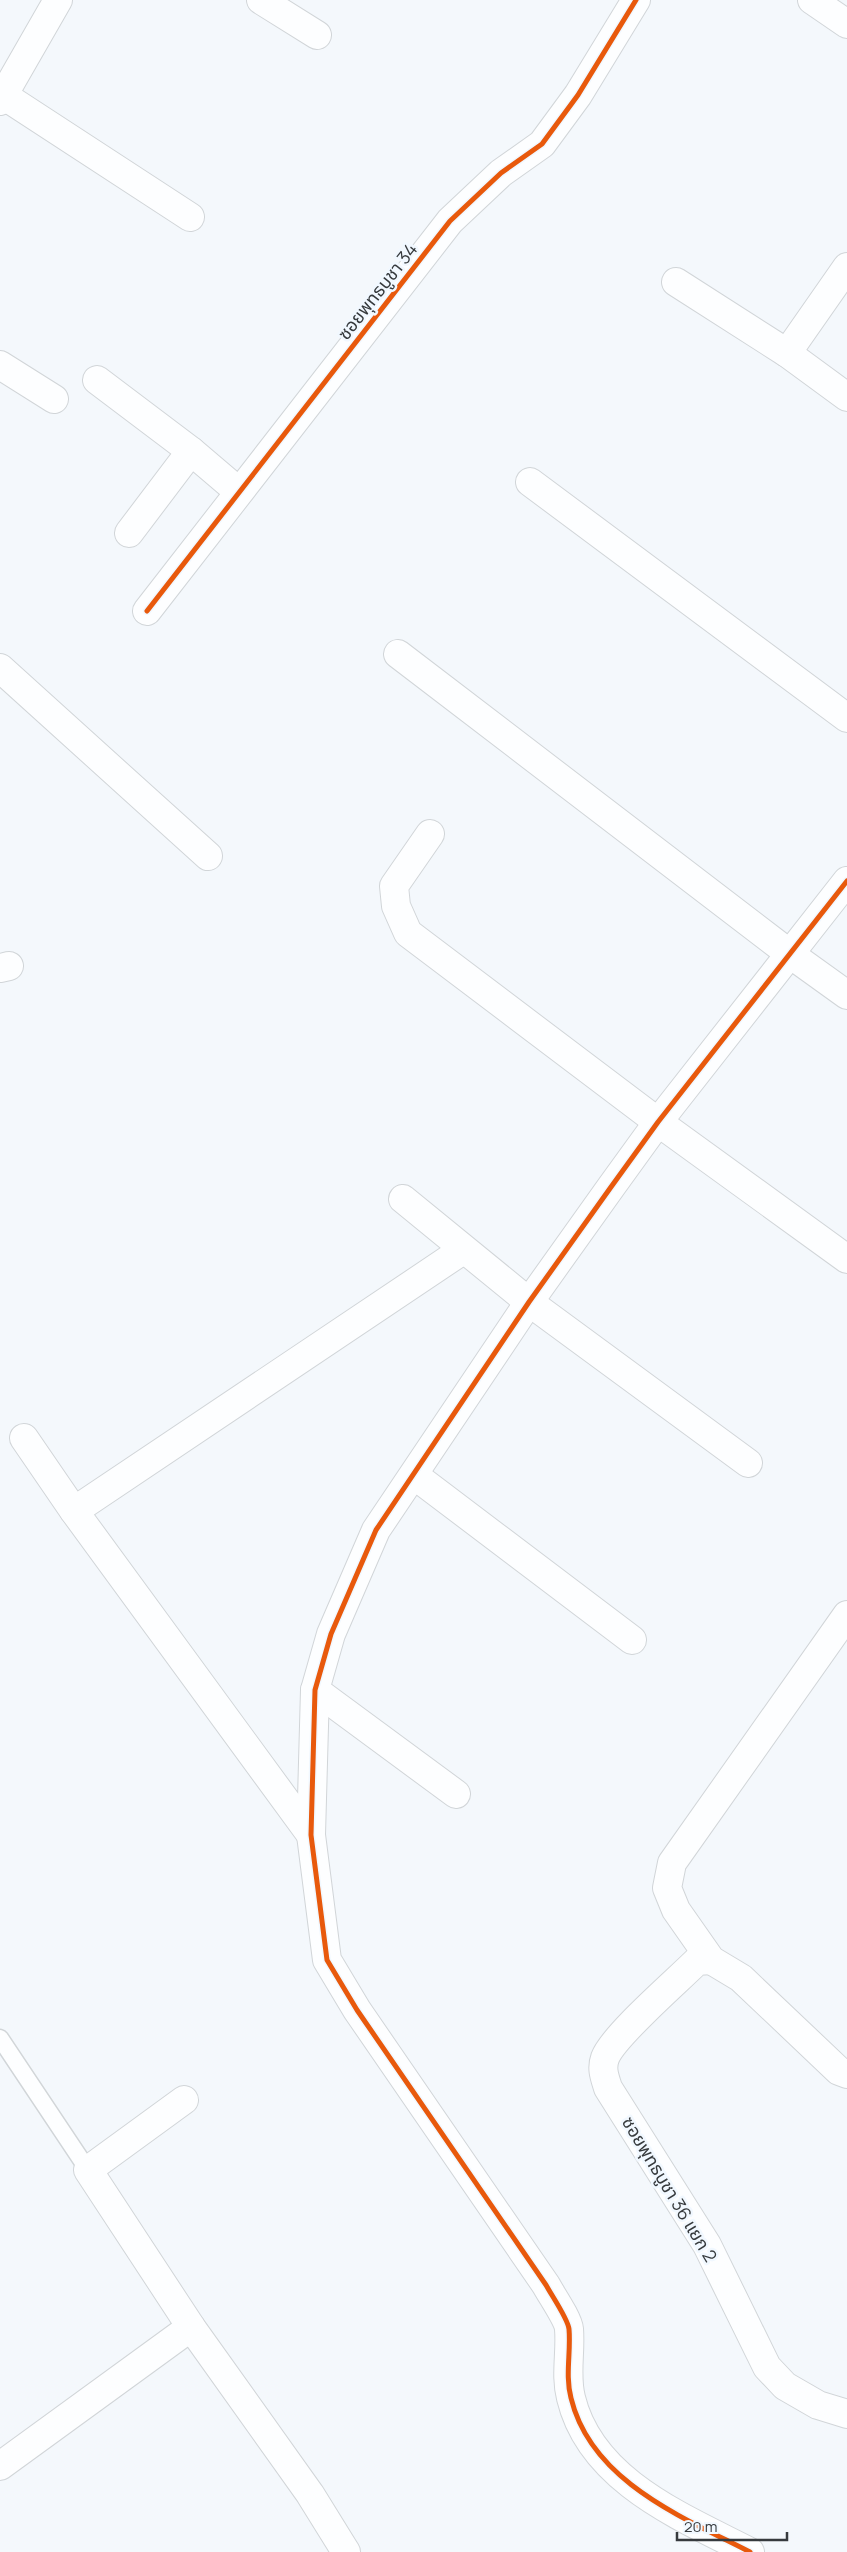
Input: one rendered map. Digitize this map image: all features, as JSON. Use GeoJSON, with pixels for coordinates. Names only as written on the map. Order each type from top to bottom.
{"type":"FeatureCollection","features":[{"type":"Feature","properties":{"kind":"street"},"geometry":{"type":"LineString","coordinates":[[58,0],[2,98],[190,217]]}},
{"type":"Feature","properties":{"kind":"street"},"geometry":{"type":"LineString","coordinates":[[261,0],[317,35]]}},
{"type":"Feature","properties":{"kind":"street","name":"ซอยพุทธบูชา 34"},"geometry":{"type":"LineString","coordinates":[[147,611],[238,491],[450,221],[501,173],[542,144],[578,95],[636,0]]}},
{"type":"Feature","properties":{"kind":"street"},"geometry":{"type":"LineString","coordinates":[[812,0],[847,24]]}},
{"type":"Feature","properties":{"kind":"street"},"geometry":{"type":"LineString","coordinates":[[787,353],[847,267]]}},
{"type":"Feature","properties":{"kind":"street"},"geometry":{"type":"LineString","coordinates":[[676,282],[787,353],[847,397]]}},
{"type":"Feature","properties":{"kind":"street"},"geometry":{"type":"LineString","coordinates":[[0,365],[54,399]]}},
{"type":"Feature","properties":{"kind":"street"},"geometry":{"type":"LineString","coordinates":[[97,380],[191,451],[238,491]]}},
{"type":"Feature","properties":{"kind":"street"},"geometry":{"type":"LineString","coordinates":[[129,533],[191,451]]}},
{"type":"Feature","properties":{"kind":"street"},"geometry":{"type":"LineString","coordinates":[[530,482],[847,718]]}},
{"type":"Feature","properties":{"kind":"street"},"geometry":{"type":"LineString","coordinates":[[398,654],[790,954],[847,995]]}},
{"type":"Feature","properties":{"kind":"street"},"geometry":{"type":"LineString","coordinates":[[0,668],[208,856]]}},
{"type":"Feature","properties":{"kind":"street"},"geometry":{"type":"LineString","coordinates":[[430,834],[394,886],[396,906],[408,933],[658,1122],[847,1259]]}},
{"type":"Feature","properties":{"kind":"street"},"geometry":{"type":"LineString","coordinates":[[750,2552],[654,2503],[616,2470],[587,2438],[571,2399],[567,2365],[569,2328],[546,2285],[357,2010],[327,1960],[311,1835],[315,1690],[331,1634],[376,1530],[529,1302],[658,1122],[847,881]]}},
{"type":"Feature","properties":{"kind":"street"},"geometry":{"type":"LineString","coordinates":[[403,1200],[529,1302],[748,1463]]}},
{"type":"Feature","properties":{"kind":"street"},"geometry":{"type":"LineString","coordinates":[[74,1511],[463,1250]]}},
{"type":"Feature","properties":{"kind":"street"},"geometry":{"type":"LineString","coordinates":[[24,1438],[74,1511],[311,1835]]}},
{"type":"Feature","properties":{"kind":"street"},"geometry":{"type":"LineString","coordinates":[[414,1475],[632,1640]]}},
{"type":"Feature","properties":{"kind":"street"},"geometry":{"type":"LineString","coordinates":[[847,1615],[672,1863],[667,1888],[676,1910],[711,1960],[741,1978],[839,2071],[847,2074]]}},
{"type":"Feature","properties":{"kind":"street"},"geometry":{"type":"LineString","coordinates":[[315,1690],[456,1794]]}},
{"type":"Feature","properties":{"kind":"street","name":"ซอยพุทธบูชา 36 แยก 2"},"geometry":{"type":"LineString","coordinates":[[711,1960],[698,1961],[618,2040],[605,2058],[603,2073],[608,2088],[707,2245],[766,2367],[785,2386],[818,2405],[847,2414]]}},
{"type":"Feature","properties":{"kind":"street"},"geometry":{"type":"LineString","coordinates":[[184,2100],[88,2170],[192,2327],[310,2494],[346,2552]]}},
{"type":"Feature","properties":{"kind":"street"},"geometry":{"type":"LineString","coordinates":[[0,2466],[192,2327]]}},
{"type":"Feature","properties":{"kind":"lane"},"geometry":{"type":"LineString","coordinates":[[0,2038],[88,2170]]}},
{"type":"Feature","properties":{"kind":"cycle path"},"geometry":{"type":"LineString","coordinates":[[147,611],[450,221],[501,173],[542,144],[578,95],[636,0]]}},
{"type":"Feature","properties":{"kind":"cycle path"},"geometry":{"type":"LineString","coordinates":[[750,2552],[696,2525],[642,2493],[618,2474],[598,2452],[582,2427],[571,2398],[568,2381],[569,2329],[563,2314],[546,2285],[357,2010],[327,1960],[311,1835],[315,1690],[331,1634],[376,1530],[529,1302],[658,1122],[847,881]]}}]}
